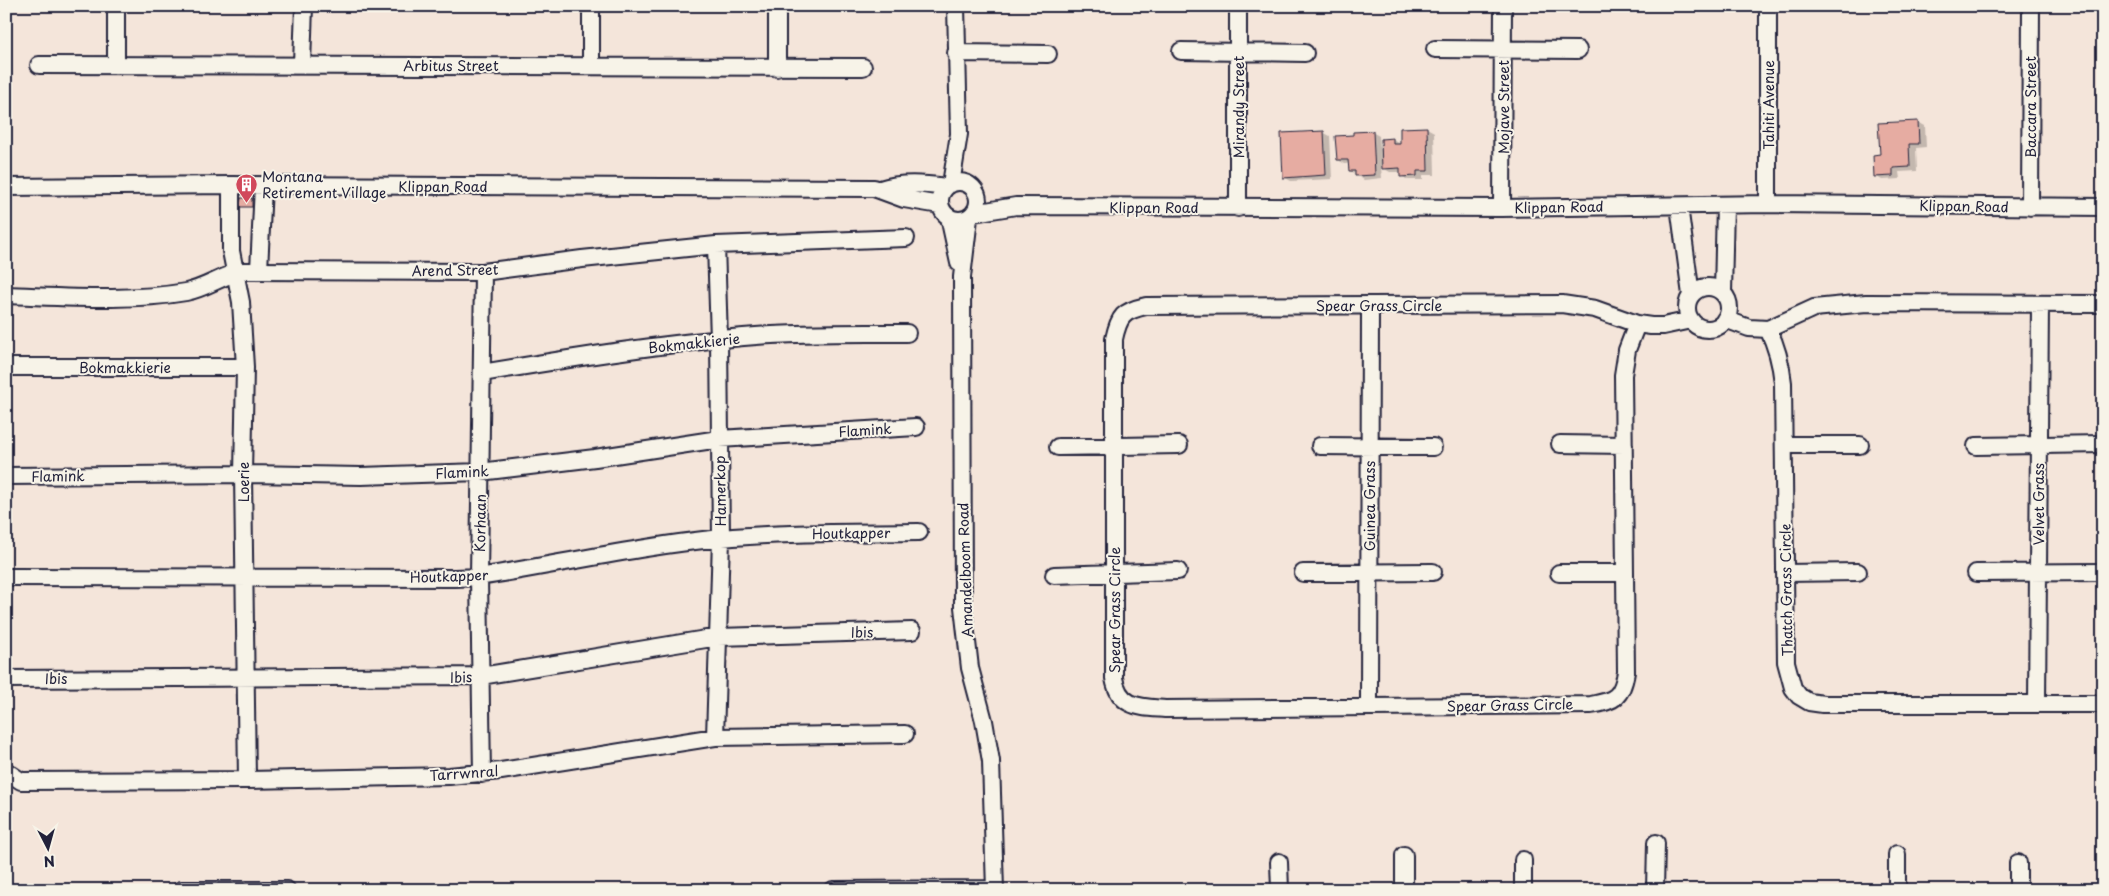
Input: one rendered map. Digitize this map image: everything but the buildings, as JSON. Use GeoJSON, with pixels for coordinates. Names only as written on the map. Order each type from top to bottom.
{"type":"FeatureCollection","features":[{"type":"Feature","properties":{"kind":"street"},"geometry":{"type":"LineString","coordinates":[[116,6],[116,65]]}},
{"type":"Feature","properties":{"kind":"street"},"geometry":{"type":"LineString","coordinates":[[302,64],[304,6]]}},
{"type":"Feature","properties":{"kind":"street"},"geometry":{"type":"LineString","coordinates":[[591,66],[592,6]]}},
{"type":"Feature","properties":{"kind":"street"},"geometry":{"type":"LineString","coordinates":[[777,6],[777,68]]}},
{"type":"Feature","properties":{"kind":"street"},"geometry":{"type":"LineString","coordinates":[[956,6],[959,134],[978,203],[971,215],[958,220],[944,211],[941,196],[949,186],[959,134]]}},
{"type":"Feature","properties":{"kind":"street","name":"Mirandy Street"},"geometry":{"type":"LineString","coordinates":[[1238,6],[1238,208]]}},
{"type":"Feature","properties":{"kind":"street","name":"Mojave Street"},"geometry":{"type":"LineString","coordinates":[[1502,208],[1503,6]]}},
{"type":"Feature","properties":{"kind":"street","name":"Tahiti Avenue"},"geometry":{"type":"LineString","coordinates":[[1768,6],[1768,204]]}},
{"type":"Feature","properties":{"kind":"street","name":"Baccara Street"},"geometry":{"type":"LineString","coordinates":[[2030,207],[2031,6]]}},
{"type":"Feature","properties":{"kind":"street"},"geometry":{"type":"LineString","coordinates":[[1435,49],[1578,50]]}},
{"type":"Feature","properties":{"kind":"street"},"geometry":{"type":"LineString","coordinates":[[1181,51],[1305,53]]}},
{"type":"Feature","properties":{"kind":"street"},"geometry":{"type":"LineString","coordinates":[[956,53],[1048,54]]}},
{"type":"Feature","properties":{"kind":"street","name":"Arbitus Street"},"geometry":{"type":"LineString","coordinates":[[39,65],[302,64],[863,67]]}},
{"type":"Feature","properties":{"kind":"street"},"geometry":{"type":"LineString","coordinates":[[949,186],[959,182],[973,190]]}},
{"type":"Feature","properties":{"kind":"street","name":"Klippan Road"},"geometry":{"type":"LineString","coordinates":[[6,187],[231,185],[874,188],[944,211]]}},
{"type":"Feature","properties":{"kind":"street","name":"Loerie"},"geometry":{"type":"LineString","coordinates":[[231,185],[231,251],[241,302],[245,368],[243,474],[244,677],[247,780]]}},
{"type":"Feature","properties":{"kind":"street"},"geometry":{"type":"LineString","coordinates":[[259,270],[263,186]]}},
{"type":"Feature","properties":{"kind":"street","name":"Klippan Road"},"geometry":{"type":"LineString","coordinates":[[880,189],[890,186],[949,186]]}},
{"type":"Feature","properties":{"kind":"street","name":"Klippan Road"},"geometry":{"type":"LineString","coordinates":[[973,190],[1016,206]]}},
{"type":"Feature","properties":{"kind":"street"},"geometry":{"type":"LineString","coordinates":[[1679,206],[1691,295],[1687,308],[1691,320],[1696,325],[1708,329],[1720,324],[1725,319],[1728,306],[1723,294],[1725,204]]}},
{"type":"Feature","properties":{"kind":"street","name":"Klippan Road"},"geometry":{"type":"LineString","coordinates":[[971,215],[1016,206],[1502,208],[1768,204],[2103,207]]}},
{"type":"Feature","properties":{"kind":"street","name":"Amandelboom Road"},"geometry":{"type":"LineString","coordinates":[[944,211],[962,277]]}},
{"type":"Feature","properties":{"kind":"street","name":"Amandelboom Road"},"geometry":{"type":"LineString","coordinates":[[971,215],[962,277],[963,616],[970,668],[984,721],[991,761],[995,889]]}},
{"type":"Feature","properties":{"kind":"street","name":"Arend Street"},"geometry":{"type":"LineString","coordinates":[[6,295],[144,297],[202,288],[235,272],[259,270],[483,272],[582,259],[716,245],[906,238]]}},
{"type":"Feature","properties":{"kind":"street","name":"Hamerkop"},"geometry":{"type":"LineString","coordinates":[[715,737],[721,538],[719,439],[720,339],[716,245]]}},
{"type":"Feature","properties":{"kind":"street","name":"Korhaan"},"geometry":{"type":"LineString","coordinates":[[482,774],[479,577],[483,272]]}},
{"type":"Feature","properties":{"kind":"street"},"geometry":{"type":"LineString","coordinates":[[1691,295],[1703,287],[1710,287],[1723,294]]}},
{"type":"Feature","properties":{"kind":"street"},"geometry":{"type":"LineString","coordinates":[[1725,319],[1749,328],[1768,328],[1798,314],[1829,305],[1866,303],[2103,304]]}},
{"type":"Feature","properties":{"kind":"street","name":"Spear Grass Circle"},"geometry":{"type":"LineString","coordinates":[[1637,324],[1624,360],[1626,672],[1620,693],[1613,699],[1591,704],[1166,709],[1134,705],[1118,694],[1114,678],[1114,339],[1121,317],[1128,311],[1146,306],[1562,304],[1595,309],[1637,324],[1663,326],[1691,320]]}},
{"type":"Feature","properties":{"kind":"street","name":"Velvet Grass"},"geometry":{"type":"LineString","coordinates":[[2036,704],[2040,304]]}},
{"type":"Feature","properties":{"kind":"street","name":"Guinea Grass"},"geometry":{"type":"LineString","coordinates":[[1369,706],[1370,306]]}},
{"type":"Feature","properties":{"kind":"street","name":"Thatch Grass Circle"},"geometry":{"type":"LineString","coordinates":[[1768,328],[1781,363],[1784,445],[1786,662],[1793,688],[1799,696],[1809,702],[1852,705],[2103,704]]}},
{"type":"Feature","properties":{"kind":"street","name":"Bokmakkierie"},"geometry":{"type":"LineString","coordinates":[[482,373],[600,354],[720,339],[811,334],[907,333]]}},
{"type":"Feature","properties":{"kind":"street","name":"Bokmakkierie"},"geometry":{"type":"LineString","coordinates":[[6,367],[245,368]]}},
{"type":"Feature","properties":{"kind":"street","name":"Flamink"},"geometry":{"type":"LineString","coordinates":[[6,476],[243,474],[361,476],[480,472],[594,458],[719,439],[916,427]]}},
{"type":"Feature","properties":{"kind":"street"},"geometry":{"type":"LineString","coordinates":[[1058,447],[1179,444]]}},
{"type":"Feature","properties":{"kind":"street"},"geometry":{"type":"LineString","coordinates":[[1560,444],[1624,445]]}},
{"type":"Feature","properties":{"kind":"street"},"geometry":{"type":"LineString","coordinates":[[1976,446],[2103,444]]}},
{"type":"Feature","properties":{"kind":"street"},"geometry":{"type":"LineString","coordinates":[[1784,445],[1860,445]]}},
{"type":"Feature","properties":{"kind":"street"},"geometry":{"type":"LineString","coordinates":[[1320,446],[1433,447]]}},
{"type":"Feature","properties":{"kind":"street","name":"Houtkapper"},"geometry":{"type":"LineString","coordinates":[[6,577],[479,577],[655,546],[721,538],[760,535],[920,532]]}},
{"type":"Feature","properties":{"kind":"street"},"geometry":{"type":"LineString","coordinates":[[1054,575],[1178,571]]}},
{"type":"Feature","properties":{"kind":"street"},"geometry":{"type":"LineString","coordinates":[[1303,574],[1433,572]]}},
{"type":"Feature","properties":{"kind":"street"},"geometry":{"type":"LineString","coordinates":[[1785,574],[1858,572]]}},
{"type":"Feature","properties":{"kind":"street"},"geometry":{"type":"LineString","coordinates":[[1976,573],[2103,572]]}},
{"type":"Feature","properties":{"kind":"street"},"geometry":{"type":"LineString","coordinates":[[1559,573],[1625,573]]}},
{"type":"Feature","properties":{"kind":"street","name":"Ibis"},"geometry":{"type":"LineString","coordinates":[[6,679],[409,678],[481,676],[718,637],[912,630]]}},
{"type":"Feature","properties":{"kind":"street","name":"Tarrwnral"},"geometry":{"type":"LineString","coordinates":[[6,771],[21,781],[247,780],[449,776],[482,774],[715,737],[905,734]]}},
{"type":"Feature","properties":{"kind":"street"},"geometry":{"type":"LineString","coordinates":[[1655,890],[1656,843]]}},
{"type":"Feature","properties":{"kind":"street"},"geometry":{"type":"LineString","coordinates":[[1897,854],[1897,890]]}},
{"type":"Feature","properties":{"kind":"street"},"geometry":{"type":"LineString","coordinates":[[1404,855],[1404,890]]}},
{"type":"Feature","properties":{"kind":"street"},"geometry":{"type":"LineString","coordinates":[[1523,860],[1523,890]]}},
{"type":"Feature","properties":{"kind":"street"},"geometry":{"type":"LineString","coordinates":[[1279,862],[1280,890]]}},
{"type":"Feature","properties":{"kind":"street"},"geometry":{"type":"LineString","coordinates":[[2018,863],[2018,890]]}},
{"type":"Feature","properties":{"kind":"street"},"geometry":{"type":"LineString","coordinates":[[833,890],[995,889]]}},
{"type":"Feature","properties":{"kind":"street"},"geometry":{"type":"LineString","coordinates":[[181,890],[287,890]]}},
{"type":"Feature","properties":{"kind":"place","name":"Montana Retirement Village"},"geometry":{"type":"Point","coordinates":[246,203]}}]}
